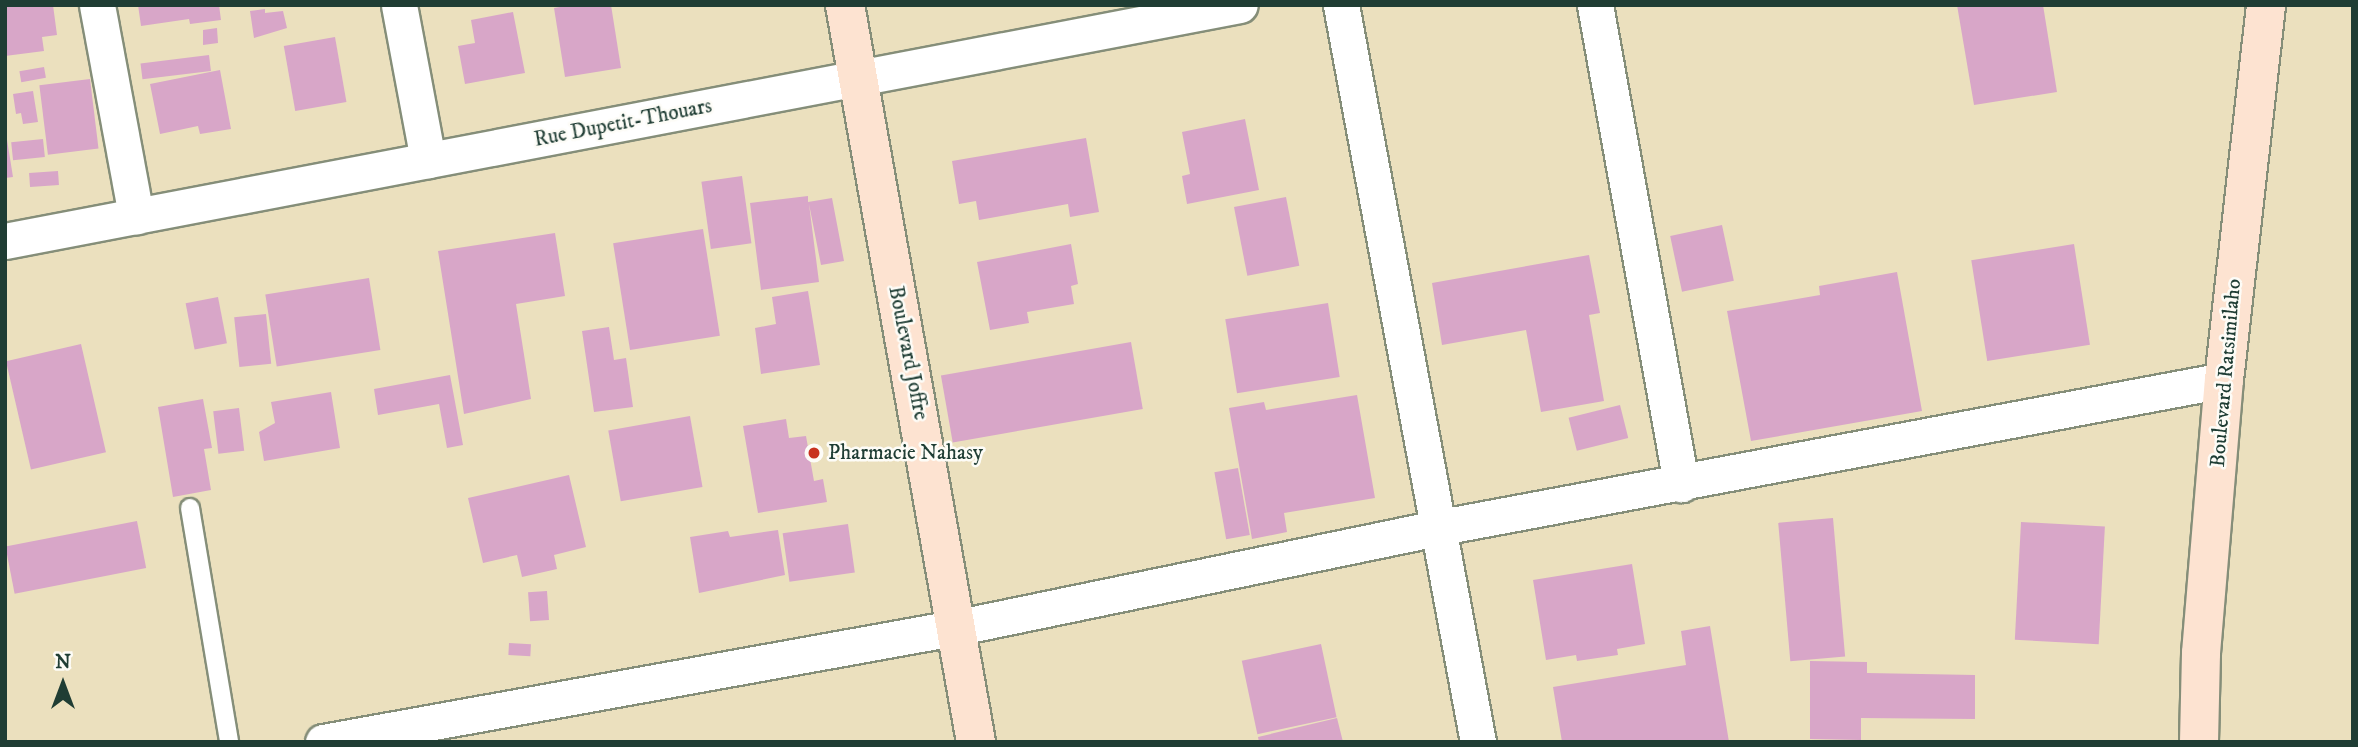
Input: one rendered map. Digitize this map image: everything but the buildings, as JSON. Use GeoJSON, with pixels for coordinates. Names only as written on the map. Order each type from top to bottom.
{"type":"FeatureCollection","features":[{"type":"Feature","properties":{"kind":"street"},"geometry":{"type":"LineString","coordinates":[[97,5],[136,216]]}},
{"type":"Feature","properties":{"kind":"street"},"geometry":{"type":"LineString","coordinates":[[399,5],[428,160]]}},
{"type":"Feature","properties":{"kind":"street","name":"Boulevard Joffre"},"geometry":{"type":"LineString","coordinates":[[845,5],[959,627],[976,742]]}},
{"type":"Feature","properties":{"kind":"street","name":"Rue Dupetit-Thouars"},"geometry":{"type":"LineString","coordinates":[[5,241],[1240,5]]}},
{"type":"Feature","properties":{"kind":"street"},"geometry":{"type":"LineString","coordinates":[[1341,5],[1436,528],[1478,742]]}},
{"type":"Feature","properties":{"kind":"street"},"geometry":{"type":"LineString","coordinates":[[1595,5],[1681,484]]}},
{"type":"Feature","properties":{"kind":"street","name":"Boulevard Ratsimilaho"},"geometry":{"type":"LineString","coordinates":[[2199,742],[2201,653],[2224,380],[2266,5]]}},
{"type":"Feature","properties":{"kind":"street"},"geometry":{"type":"LineString","coordinates":[[323,742],[959,627],[1436,528],[2224,380]]}},
{"type":"Feature","properties":{"kind":"lane"},"geometry":{"type":"LineString","coordinates":[[190,508],[229,742]]}},
{"type":"Feature","properties":{"kind":"place","name":"Pharmacie Nahasy"},"geometry":{"type":"Point","coordinates":[814,453]}}]}
